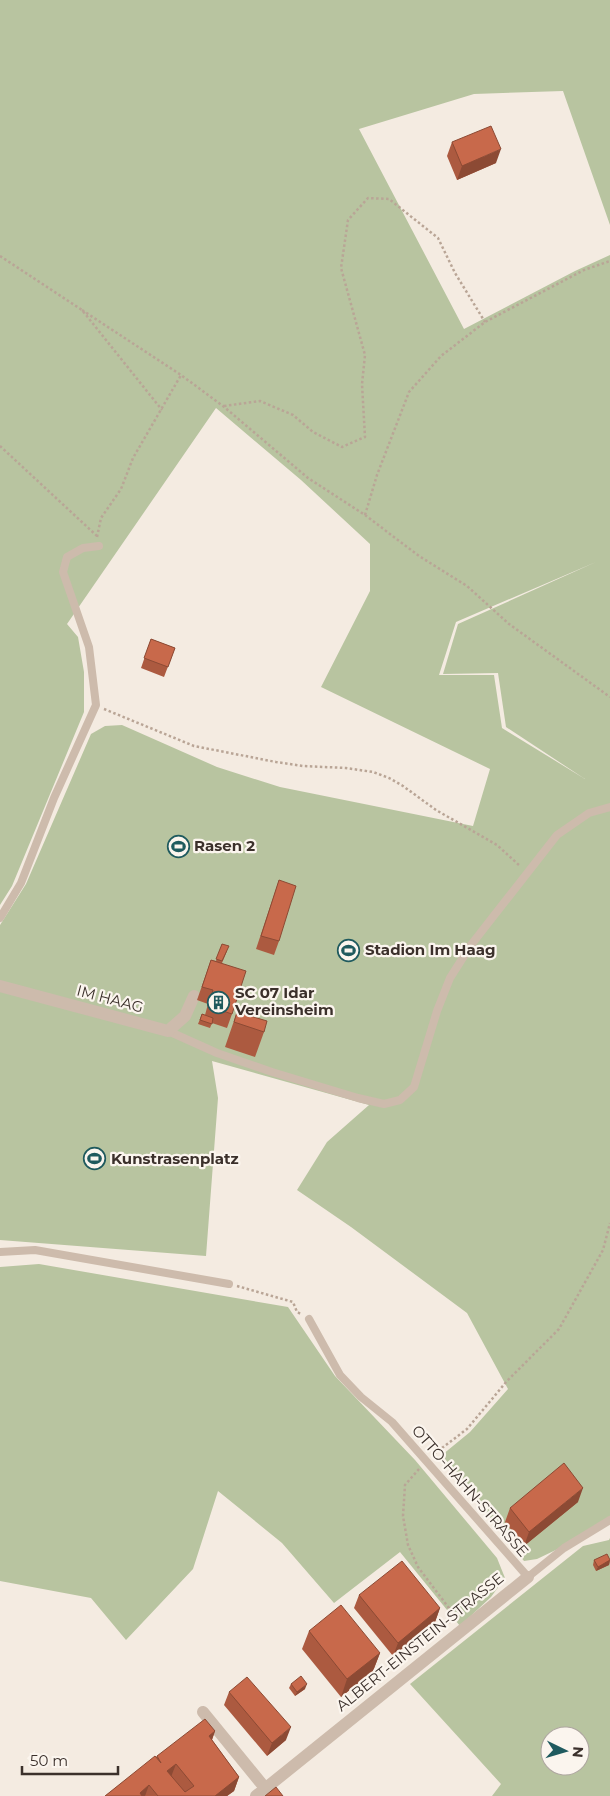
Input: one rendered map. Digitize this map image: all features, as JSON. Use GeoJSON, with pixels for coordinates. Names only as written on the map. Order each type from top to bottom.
{"type":"FeatureCollection","features":[{"type":"Feature","properties":{"kind":"street","name":"IM HAAG"},"geometry":{"type":"LineString","coordinates":[[0,986],[168,1031]]}},
{"type":"Feature","properties":{"kind":"street"},"geometry":{"type":"LineString","coordinates":[[168,1031],[186,1016],[194,996]]}},
{"type":"Feature","properties":{"kind":"street","name":"ALBERT-EINSTEIN-STRASSE"},"geometry":{"type":"LineString","coordinates":[[260,1792],[528,1577]]}},
{"type":"Feature","properties":{"kind":"street"},"geometry":{"type":"LineString","coordinates":[[203,1712],[260,1792]]}},
{"type":"Feature","properties":{"kind":"lane"},"geometry":{"type":"LineString","coordinates":[[0,918],[20,883],[54,798],[96,705],[89,647],[63,572],[67,557],[82,548],[99,546]]}},
{"type":"Feature","properties":{"kind":"lane"},"geometry":{"type":"LineString","coordinates":[[168,1031],[217,1053],[358,1098],[384,1104],[400,1100],[414,1087],[437,1011],[450,978],[471,945],[557,835],[589,813],[610,808]]}},
{"type":"Feature","properties":{"kind":"lane"},"geometry":{"type":"LineString","coordinates":[[0,1252],[35,1250],[229,1284]]}},
{"type":"Feature","properties":{"kind":"lane","name":"OTTO-HAHN-STRASSE"},"geometry":{"type":"LineString","coordinates":[[309,1318],[340,1375],[361,1397],[392,1422],[528,1577]]}},
{"type":"Feature","properties":{"kind":"lane","name":"ALBERT-EINSTEIN-STRASSE"},"geometry":{"type":"LineString","coordinates":[[528,1577],[564,1548],[610,1520]]}},
{"type":"Feature","properties":{"kind":"path"},"geometry":{"type":"LineString","coordinates":[[223,406],[260,401],[292,415],[313,432],[342,447],[365,438],[362,384],[365,355],[341,268],[348,220],[368,198],[389,199],[438,238],[455,273],[486,322]]}},
{"type":"Feature","properties":{"kind":"path"},"geometry":{"type":"LineString","coordinates":[[0,256],[181,375],[223,406],[308,478],[365,515],[419,556],[468,586],[509,624],[610,697]]}},
{"type":"Feature","properties":{"kind":"path"},"geometry":{"type":"LineString","coordinates":[[365,515],[377,475],[410,392],[441,356],[486,322],[584,270],[610,262]]}},
{"type":"Feature","properties":{"kind":"path"},"geometry":{"type":"LineString","coordinates":[[82,310],[162,410]]}},
{"type":"Feature","properties":{"kind":"path"},"geometry":{"type":"LineString","coordinates":[[99,546],[97,536],[100,518],[121,489],[132,458],[181,375]]}},
{"type":"Feature","properties":{"kind":"path"},"geometry":{"type":"LineString","coordinates":[[0,446],[97,536]]}},
{"type":"Feature","properties":{"kind":"path"},"geometry":{"type":"LineString","coordinates":[[96,705],[194,746],[303,766],[346,768],[373,772],[403,786],[436,810],[497,845],[528,873]]}},
{"type":"Feature","properties":{"kind":"path"},"geometry":{"type":"LineString","coordinates":[[452,1639],[449,1608],[418,1567],[408,1545],[403,1516],[405,1485],[426,1460],[467,1429],[507,1381],[559,1329],[603,1250],[610,1223]]}},
{"type":"Feature","properties":{"kind":"path"},"geometry":{"type":"LineString","coordinates":[[229,1284],[293,1302],[297,1312],[309,1318]]}},
{"type":"Feature","properties":{"kind":"green space"},"geometry":{"type":"Polygon","coordinates":[[[0,0],[610,0],[610,225],[563,91],[474,94],[359,129],[464,329],[575,271],[610,255],[610,1524],[537,1559],[524,1561],[442,1455],[470,1432],[508,1389],[467,1313],[351,1227],[297,1190],[327,1142],[369,1105],[212,1061],[218,1098],[206,1256],[0,1240],[0,925],[26,884],[91,734],[105,726],[122,725],[217,767],[280,787],[473,826],[490,769],[321,687],[370,591],[370,544],[301,480],[216,408],[67,624],[78,637],[84,672],[84,712],[12,886],[0,905],[0,0]],[[596,562],[456,622],[439,675],[494,675],[502,728],[585,779],[506,727],[498,673],[443,674],[458,624],[596,562]]]}},
{"type":"Feature","properties":{"kind":"green space"},"geometry":{"type":"Polygon","coordinates":[[[39,1264],[288,1307],[335,1376],[415,1460],[497,1558],[505,1578],[491,1597],[460,1626],[400,1552],[334,1603],[282,1543],[218,1491],[193,1569],[126,1640],[91,1598],[0,1581],[0,1267],[39,1264]]]}},
{"type":"Feature","properties":{"kind":"green space"},"geometry":{"type":"Polygon","coordinates":[[[610,1538],[610,1796],[492,1796],[501,1784],[410,1684],[583,1546],[609,1540],[610,1538]]]}},
{"type":"Feature","properties":{"kind":"building"},"geometry":{"type":"Polygon","coordinates":[[[491,126],[501,149],[462,166],[452,142],[491,126]]]}},
{"type":"Feature","properties":{"kind":"building"},"geometry":{"type":"Polygon","coordinates":[[[151,639],[175,648],[168,667],[144,658],[151,639]]]}},
{"type":"Feature","properties":{"kind":"building"},"geometry":{"type":"Polygon","coordinates":[[[279,880],[296,886],[279,941],[261,936],[279,880]]]}},
{"type":"Feature","properties":{"kind":"building"},"geometry":{"type":"Polygon","coordinates":[[[222,944],[229,946],[222,961],[216,959],[222,944]]]}},
{"type":"Feature","properties":{"kind":"building","name":"SC 07 Idar Vereinsheim"},"geometry":{"type":"Polygon","coordinates":[[[211,960],[246,971],[232,1014],[208,1006],[213,990],[202,987],[211,960]]]}},
{"type":"Feature","properties":{"kind":"building"},"geometry":{"type":"Polygon","coordinates":[[[237,1012],[267,1021],[264,1032],[234,1022],[237,1012]]]}},
{"type":"Feature","properties":{"kind":"building"},"geometry":{"type":"Polygon","coordinates":[[[202,1014],[213,1018],[212,1024],[200,1020],[202,1014]]]}},
{"type":"Feature","properties":{"kind":"building"},"geometry":{"type":"Polygon","coordinates":[[[564,1463],[583,1488],[529,1532],[510,1508],[564,1463]]]}},
{"type":"Feature","properties":{"kind":"building"},"geometry":{"type":"Polygon","coordinates":[[[607,1554],[610,1560],[598,1567],[594,1560],[607,1554]]]}},
{"type":"Feature","properties":{"kind":"building"},"geometry":{"type":"Polygon","coordinates":[[[402,1561],[440,1608],[398,1643],[359,1595],[402,1561]]]}},
{"type":"Feature","properties":{"kind":"building"},"geometry":{"type":"Polygon","coordinates":[[[341,1605],[380,1653],[347,1679],[309,1631],[341,1605]]]}},
{"type":"Feature","properties":{"kind":"building"},"geometry":{"type":"Polygon","coordinates":[[[301,1676],[307,1684],[297,1692],[291,1684],[301,1676]]]}},
{"type":"Feature","properties":{"kind":"building"},"geometry":{"type":"Polygon","coordinates":[[[247,1677],[291,1727],[272,1743],[229,1692],[247,1677]]]}},
{"type":"Feature","properties":{"kind":"building"},"geometry":{"type":"Polygon","coordinates":[[[205,1719],[215,1731],[209,1736],[239,1777],[215,1796],[158,1796],[149,1785],[140,1793],[142,1796],[105,1796],[155,1756],[161,1763],[157,1756],[205,1719]],[[176,1764],[167,1771],[185,1792],[194,1786],[176,1764]]]}},
{"type":"Feature","properties":{"kind":"building"},"geometry":{"type":"Polygon","coordinates":[[[276,1787],[283,1796],[265,1796],[276,1787]]]}},
{"type":"Feature","properties":{"kind":"place","name":"Rasen 2"},"geometry":{"type":"Point","coordinates":[178,846]}},
{"type":"Feature","properties":{"kind":"place","name":"Stadion Im Haag"},"geometry":{"type":"Point","coordinates":[349,950]}},
{"type":"Feature","properties":{"kind":"place","name":"SC 07 Idar Vereinsheim"},"geometry":{"type":"Point","coordinates":[219,1002]}},
{"type":"Feature","properties":{"kind":"place","name":"Kunstrasenplatz"},"geometry":{"type":"Point","coordinates":[95,1159]}}]}
